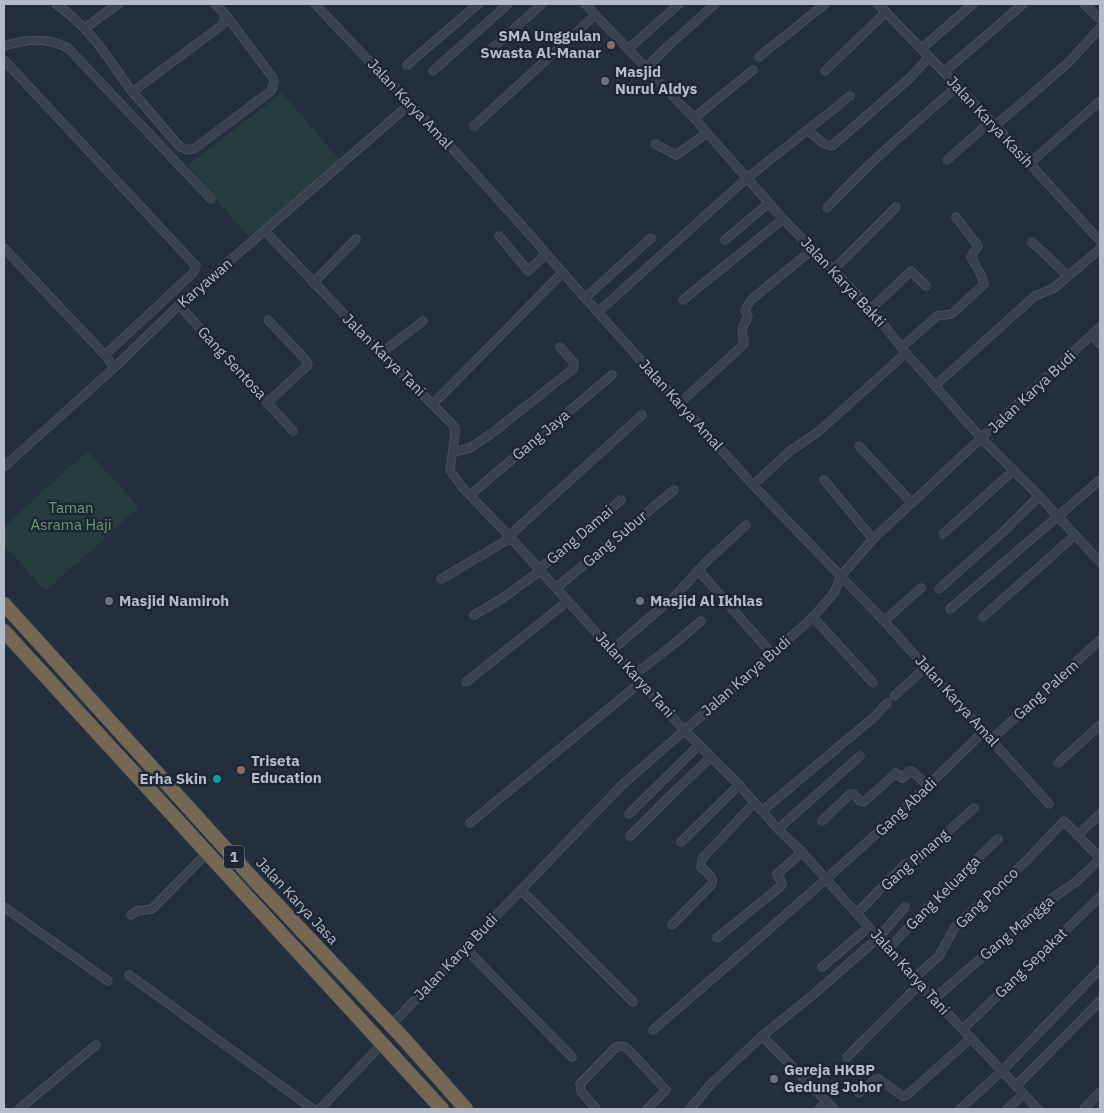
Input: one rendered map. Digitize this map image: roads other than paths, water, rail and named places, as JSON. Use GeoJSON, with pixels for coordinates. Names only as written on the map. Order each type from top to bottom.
{"type":"FeatureCollection","features":[{"type":"Feature","properties":{"kind":"highway","name":"Jalan Karya Jasa"},"geometry":{"type":"LineString","coordinates":[[4,604],[134,749],[391,1024],[466,1109]]}},
{"type":"Feature","properties":{"kind":"highway","name":"1"},"geometry":{"type":"LineString","coordinates":[[4,631],[442,1109]]}},
{"type":"Feature","properties":{"kind":"highway"},"geometry":{"type":"LineString","coordinates":[[123,760],[134,749]]}},
{"type":"Feature","properties":{"kind":"street"},"geometry":{"type":"LineString","coordinates":[[56,4],[85,28],[130,89],[180,147],[189,150],[195,148],[270,91],[274,83],[273,78],[225,14],[215,4]]}},
{"type":"Feature","properties":{"kind":"street"},"geometry":{"type":"LineString","coordinates":[[85,28],[118,4]]}},
{"type":"Feature","properties":{"kind":"street"},"geometry":{"type":"LineString","coordinates":[[408,65],[478,4]]}},
{"type":"Feature","properties":{"kind":"street"},"geometry":{"type":"LineString","coordinates":[[433,71],[508,4]]}},
{"type":"Feature","properties":{"kind":"street"},"geometry":{"type":"LineString","coordinates":[[487,53],[542,4]]}},
{"type":"Feature","properties":{"kind":"street","name":"Jalan Karya Bakti"},"geometry":{"type":"LineString","coordinates":[[585,4],[694,118],[783,219],[871,309],[904,350],[982,438],[1100,562]]}},
{"type":"Feature","properties":{"kind":"street"},"geometry":{"type":"LineString","coordinates":[[628,49],[679,4]]}},
{"type":"Feature","properties":{"kind":"street"},"geometry":{"type":"LineString","coordinates":[[646,68],[715,4]]}},
{"type":"Feature","properties":{"kind":"street"},"geometry":{"type":"LineString","coordinates":[[759,57],[824,4]]}},
{"type":"Feature","properties":{"kind":"street"},"geometry":{"type":"LineString","coordinates":[[921,48],[973,4]]}},
{"type":"Feature","properties":{"kind":"street"},"geometry":{"type":"LineString","coordinates":[[944,72],[1023,4]]}},
{"type":"Feature","properties":{"kind":"street"},"geometry":{"type":"LineString","coordinates":[[1084,4],[1100,20]]}},
{"type":"Feature","properties":{"kind":"street","name":"Jalan Karya Amal"},"geometry":{"type":"LineString","coordinates":[[319,5],[516,219],[584,298],[753,485],[884,621],[1049,804]]}},
{"type":"Feature","properties":{"kind":"street"},"geometry":{"type":"LineString","coordinates":[[825,71],[883,7]]}},
{"type":"Feature","properties":{"kind":"street","name":"Jalan Karya Kasih"},"geometry":{"type":"LineString","coordinates":[[883,7],[1100,241]]}},
{"type":"Feature","properties":{"kind":"street"},"geometry":{"type":"LineString","coordinates":[[130,89],[138,88],[221,26],[225,20],[225,14]]}},
{"type":"Feature","properties":{"kind":"street"},"geometry":{"type":"LineString","coordinates":[[474,126],[595,15]]}},
{"type":"Feature","properties":{"kind":"street"},"geometry":{"type":"LineString","coordinates":[[947,160],[1069,62],[1100,28]]}},
{"type":"Feature","properties":{"kind":"street"},"geometry":{"type":"LineString","coordinates":[[4,46],[36,40],[54,42],[68,48],[211,199]]}},
{"type":"Feature","properties":{"kind":"street"},"geometry":{"type":"LineString","coordinates":[[808,130],[824,144],[832,146],[910,78],[929,58]]}},
{"type":"Feature","properties":{"kind":"street"},"geometry":{"type":"LineString","coordinates":[[4,60],[196,266],[193,273],[105,355]]}},
{"type":"Feature","properties":{"kind":"street"},"geometry":{"type":"LineString","coordinates":[[694,118],[753,70]]}},
{"type":"Feature","properties":{"kind":"street"},"geometry":{"type":"LineString","coordinates":[[827,208],[912,125],[958,86]]}},
{"type":"Feature","properties":{"kind":"street"},"geometry":{"type":"LineString","coordinates":[[598,312],[746,178],[850,96]]}},
{"type":"Feature","properties":{"kind":"street"},"geometry":{"type":"LineString","coordinates":[[1029,164],[1100,101]]}},
{"type":"Feature","properties":{"kind":"street","name":"Karyawan"},"geometry":{"type":"LineString","coordinates":[[4,467],[114,368],[179,305],[410,104]]}},
{"type":"Feature","properties":{"kind":"street"},"geometry":{"type":"LineString","coordinates":[[655,144],[676,156],[707,133]]}},
{"type":"Feature","properties":{"kind":"street"},"geometry":{"type":"LineString","coordinates":[[725,240],[769,203]]}},
{"type":"Feature","properties":{"kind":"street"},"geometry":{"type":"LineString","coordinates":[[833,270],[896,208]]}},
{"type":"Feature","properties":{"kind":"street"},"geometry":{"type":"LineString","coordinates":[[753,485],[790,451],[818,432],[937,316],[952,314],[984,284],[971,258],[978,246],[956,217]]}},
{"type":"Feature","properties":{"kind":"street"},"geometry":{"type":"LineString","coordinates":[[683,300],[783,219]]}},
{"type":"Feature","properties":{"kind":"street","name":"Jalan Karya Tani"},"geometry":{"type":"LineString","coordinates":[[265,231],[313,283],[451,423],[454,428],[450,470],[470,495],[684,730],[802,852],[917,981],[1038,1109]]}},
{"type":"Feature","properties":{"kind":"street"},"geometry":{"type":"LineString","coordinates":[[499,236],[528,271],[546,254]]}},
{"type":"Feature","properties":{"kind":"street"},"geometry":{"type":"LineString","coordinates":[[584,298],[651,238]]}},
{"type":"Feature","properties":{"kind":"street"},"geometry":{"type":"LineString","coordinates":[[313,283],[356,239]]}},
{"type":"Feature","properties":{"kind":"street"},"geometry":{"type":"LineString","coordinates":[[1032,242],[1068,276]]}},
{"type":"Feature","properties":{"kind":"street"},"geometry":{"type":"LineString","coordinates":[[4,248],[105,355],[114,368]]}},
{"type":"Feature","properties":{"kind":"street"},"geometry":{"type":"LineString","coordinates":[[680,403],[744,344],[742,331],[748,317],[745,310],[751,300],[813,248]]}},
{"type":"Feature","properties":{"kind":"street"},"geometry":{"type":"LineString","coordinates":[[936,386],[1034,296],[1052,290],[1100,249]]}},
{"type":"Feature","properties":{"kind":"street"},"geometry":{"type":"LineString","coordinates":[[871,309],[911,271],[926,286]]}},
{"type":"Feature","properties":{"kind":"street"},"geometry":{"type":"LineString","coordinates":[[433,404],[562,272]]}},
{"type":"Feature","properties":{"kind":"street","name":"Gang Sentosa"},"geometry":{"type":"LineString","coordinates":[[179,305],[267,403],[308,365],[306,360],[268,320]]}},
{"type":"Feature","properties":{"kind":"street"},"geometry":{"type":"LineString","coordinates":[[381,353],[423,321]]}},
{"type":"Feature","properties":{"kind":"street","name":"Jalan Karya Budi"},"geometry":{"type":"LineString","coordinates":[[391,1024],[622,785],[813,617],[834,593],[841,576],[873,539],[1100,327]]}},
{"type":"Feature","properties":{"kind":"street"},"geometry":{"type":"LineString","coordinates":[[1092,335],[1100,344]]}},
{"type":"Feature","properties":{"kind":"street"},"geometry":{"type":"LineString","coordinates":[[453,452],[470,448],[491,434],[573,368],[574,363],[560,347]]}},
{"type":"Feature","properties":{"kind":"street","name":"Gang Jaya"},"geometry":{"type":"LineString","coordinates":[[470,495],[612,375]]}},
{"type":"Feature","properties":{"kind":"street"},"geometry":{"type":"LineString","coordinates":[[267,403],[293,431]]}},
{"type":"Feature","properties":{"kind":"street"},"geometry":{"type":"LineString","coordinates":[[441,579],[510,537],[642,415]]}},
{"type":"Feature","properties":{"kind":"street"},"geometry":{"type":"LineString","coordinates":[[859,446],[912,503]]}},
{"type":"Feature","properties":{"kind":"street"},"geometry":{"type":"LineString","coordinates":[[943,534],[1014,470]]}},
{"type":"Feature","properties":{"kind":"street"},"geometry":{"type":"LineString","coordinates":[[824,480],[873,539]]}},
{"type":"Feature","properties":{"kind":"street"},"geometry":{"type":"LineString","coordinates":[[950,609],[1100,480]]}},
{"type":"Feature","properties":{"kind":"street","name":"Gang Subur"},"geometry":{"type":"LineString","coordinates":[[556,588],[674,490]]}},
{"type":"Feature","properties":{"kind":"street"},"geometry":{"type":"LineString","coordinates":[[939,589],[1039,496]]}},
{"type":"Feature","properties":{"kind":"street","name":"Gang Damai"},"geometry":{"type":"LineString","coordinates":[[474,615],[503,598],[540,570],[621,500]]}},
{"type":"Feature","properties":{"kind":"street"},"geometry":{"type":"LineString","coordinates":[[612,650],[675,596],[698,570],[746,525]]}},
{"type":"Feature","properties":{"kind":"street"},"geometry":{"type":"LineString","coordinates":[[983,617],[1074,536]]}},
{"type":"Feature","properties":{"kind":"street"},"geometry":{"type":"LineString","coordinates":[[698,570],[772,654]]}},
{"type":"Feature","properties":{"kind":"street"},"geometry":{"type":"LineString","coordinates":[[884,621],[921,588]]}},
{"type":"Feature","properties":{"kind":"street"},"geometry":{"type":"LineString","coordinates":[[466,682],[568,601]]}},
{"type":"Feature","properties":{"kind":"street"},"geometry":{"type":"LineString","coordinates":[[813,617],[873,683]]}},
{"type":"Feature","properties":{"kind":"street"},"geometry":{"type":"LineString","coordinates":[[634,675],[701,621]]}},
{"type":"Feature","properties":{"kind":"street","name":"Gang Palem"},"geometry":{"type":"LineString","coordinates":[[991,740],[1100,640]]}},
{"type":"Feature","properties":{"kind":"street"},"geometry":{"type":"LineString","coordinates":[[894,696],[926,667]]}},
{"type":"Feature","properties":{"kind":"street"},"geometry":{"type":"LineString","coordinates":[[470,823],[641,682]]}},
{"type":"Feature","properties":{"kind":"street"},"geometry":{"type":"LineString","coordinates":[[762,811],[873,718],[887,703]]}},
{"type":"Feature","properties":{"kind":"street"},"geometry":{"type":"LineString","coordinates":[[1058,763],[1100,725]]}},
{"type":"Feature","properties":{"kind":"street","name":"Gang Abadi"},"geometry":{"type":"LineString","coordinates":[[652,1030],[827,879],[929,787],[983,732]]}},
{"type":"Feature","properties":{"kind":"street"},"geometry":{"type":"LineString","coordinates":[[629,814],[699,745]]}},
{"type":"Feature","properties":{"kind":"street"},"geometry":{"type":"LineString","coordinates":[[778,829],[860,756]]}},
{"type":"Feature","properties":{"kind":"street"},"geometry":{"type":"LineString","coordinates":[[630,836],[712,757]]}},
{"type":"Feature","properties":{"kind":"street"},"geometry":{"type":"LineString","coordinates":[[822,821],[852,794],[860,802],[864,802],[896,773],[902,778],[910,771],[929,787]]}},
{"type":"Feature","properties":{"kind":"street"},"geometry":{"type":"LineString","coordinates":[[681,842],[739,785]]}},
{"type":"Feature","properties":{"kind":"street"},"geometry":{"type":"LineString","coordinates":[[672,925],[712,884],[712,877],[701,867],[702,859],[754,803]]}},
{"type":"Feature","properties":{"kind":"street","name":"Gang Pinang"},"geometry":{"type":"LineString","coordinates":[[857,913],[905,864],[917,860],[974,808]]}},
{"type":"Feature","properties":{"kind":"street"},"geometry":{"type":"LineString","coordinates":[[1100,814],[1078,835],[1100,858]]}},
{"type":"Feature","properties":{"kind":"street","name":"Gang Ponco"},"geometry":{"type":"LineString","coordinates":[[846,1057],[939,956],[955,927],[1028,859],[1064,821],[1078,835]]}},
{"type":"Feature","properties":{"kind":"street","name":"Gang Keluarga"},"geometry":{"type":"LineString","coordinates":[[889,948],[938,896],[998,839]]}},
{"type":"Feature","properties":{"kind":"street"},"geometry":{"type":"LineString","coordinates":[[718,938],[781,886],[782,884],[777,874],[802,852]]}},
{"type":"Feature","properties":{"kind":"street"},"geometry":{"type":"LineString","coordinates":[[131,915],[137,911],[152,909],[207,854]]}},
{"type":"Feature","properties":{"kind":"street","name":"Gang Mangga"},"geometry":{"type":"LineString","coordinates":[[934,999],[1040,907],[1077,881],[1100,858]]}},
{"type":"Feature","properties":{"kind":"street"},"geometry":{"type":"LineString","coordinates":[[521,890],[633,1002]]}},
{"type":"Feature","properties":{"kind":"street","name":"Gang Sepakat"},"geometry":{"type":"LineString","coordinates":[[963,1029],[1100,898]]}},
{"type":"Feature","properties":{"kind":"street"},"geometry":{"type":"LineString","coordinates":[[4,907],[108,981]]}},
{"type":"Feature","properties":{"kind":"street"},"geometry":{"type":"LineString","coordinates":[[690,1109],[712,1084],[762,1036],[814,994],[879,937],[904,907]]}},
{"type":"Feature","properties":{"kind":"street"},"geometry":{"type":"LineString","coordinates":[[822,967],[869,927]]}},
{"type":"Feature","properties":{"kind":"street"},"geometry":{"type":"LineString","coordinates":[[464,947],[572,1057]]}},
{"type":"Feature","properties":{"kind":"street"},"geometry":{"type":"LineString","coordinates":[[960,1109],[1002,1071],[1100,969]]}},
{"type":"Feature","properties":{"kind":"street"},"geometry":{"type":"LineString","coordinates":[[129,975],[313,1109]]}},
{"type":"Feature","properties":{"kind":"street"},"geometry":{"type":"LineString","coordinates":[[1016,1086],[1100,1001]]}},
{"type":"Feature","properties":{"kind":"street"},"geometry":{"type":"LineString","coordinates":[[762,1036],[834,1109]]}},
{"type":"Feature","properties":{"kind":"street"},"geometry":{"type":"LineString","coordinates":[[859,1093],[879,1078],[902,1096],[907,1095],[971,1038]]}},
{"type":"Feature","properties":{"kind":"street"},"geometry":{"type":"LineString","coordinates":[[320,1109],[382,1044]]}},
{"type":"Feature","properties":{"kind":"street"},"geometry":{"type":"LineString","coordinates":[[19,1109],[96,1045]]}},
{"type":"Feature","properties":{"kind":"street"},"geometry":{"type":"LineString","coordinates":[[591,1107],[581,1091],[580,1084],[615,1048],[622,1046],[627,1048],[666,1090],[647,1109]]}},
{"type":"Feature","properties":{"kind":"street"},"geometry":{"type":"LineString","coordinates":[[1084,1109],[1100,1092]]}},
{"type":"Feature","properties":{"kind":"street"},"geometry":{"type":"LineString","coordinates":[[1007,1109],[1024,1094]]}},
{"type":"Feature","properties":{"kind":"street"},"geometry":{"type":"LineString","coordinates":[[819,1109],[827,1102]]}},
{"type":"Feature","properties":{"kind":"place","name":"SMA Unggulan Swasta Al-Manar"},"geometry":{"type":"Point","coordinates":[611,45]}},
{"type":"Feature","properties":{"kind":"place","name":"Masjid Nurul Aldys"},"geometry":{"type":"Point","coordinates":[605,81]}},
{"type":"Feature","properties":{"kind":"place","name":"Masjid Namiroh"},"geometry":{"type":"Point","coordinates":[109,601]}},
{"type":"Feature","properties":{"kind":"place","name":"Masjid Al Ikhlas"},"geometry":{"type":"Point","coordinates":[640,601]}},
{"type":"Feature","properties":{"kind":"place","name":"Triseta Education"},"geometry":{"type":"Point","coordinates":[241,770]}},
{"type":"Feature","properties":{"kind":"place","name":"Erha Skin"},"geometry":{"type":"Point","coordinates":[217,779]}},
{"type":"Feature","properties":{"kind":"place","name":"Gereja HKBP Gedung Johor"},"geometry":{"type":"Point","coordinates":[774,1079]}},
{"type":"Feature","properties":{"kind":"park label","name":"Taman Asrama Haji"},"geometry":{"type":"Point","coordinates":[71,516]}}]}
